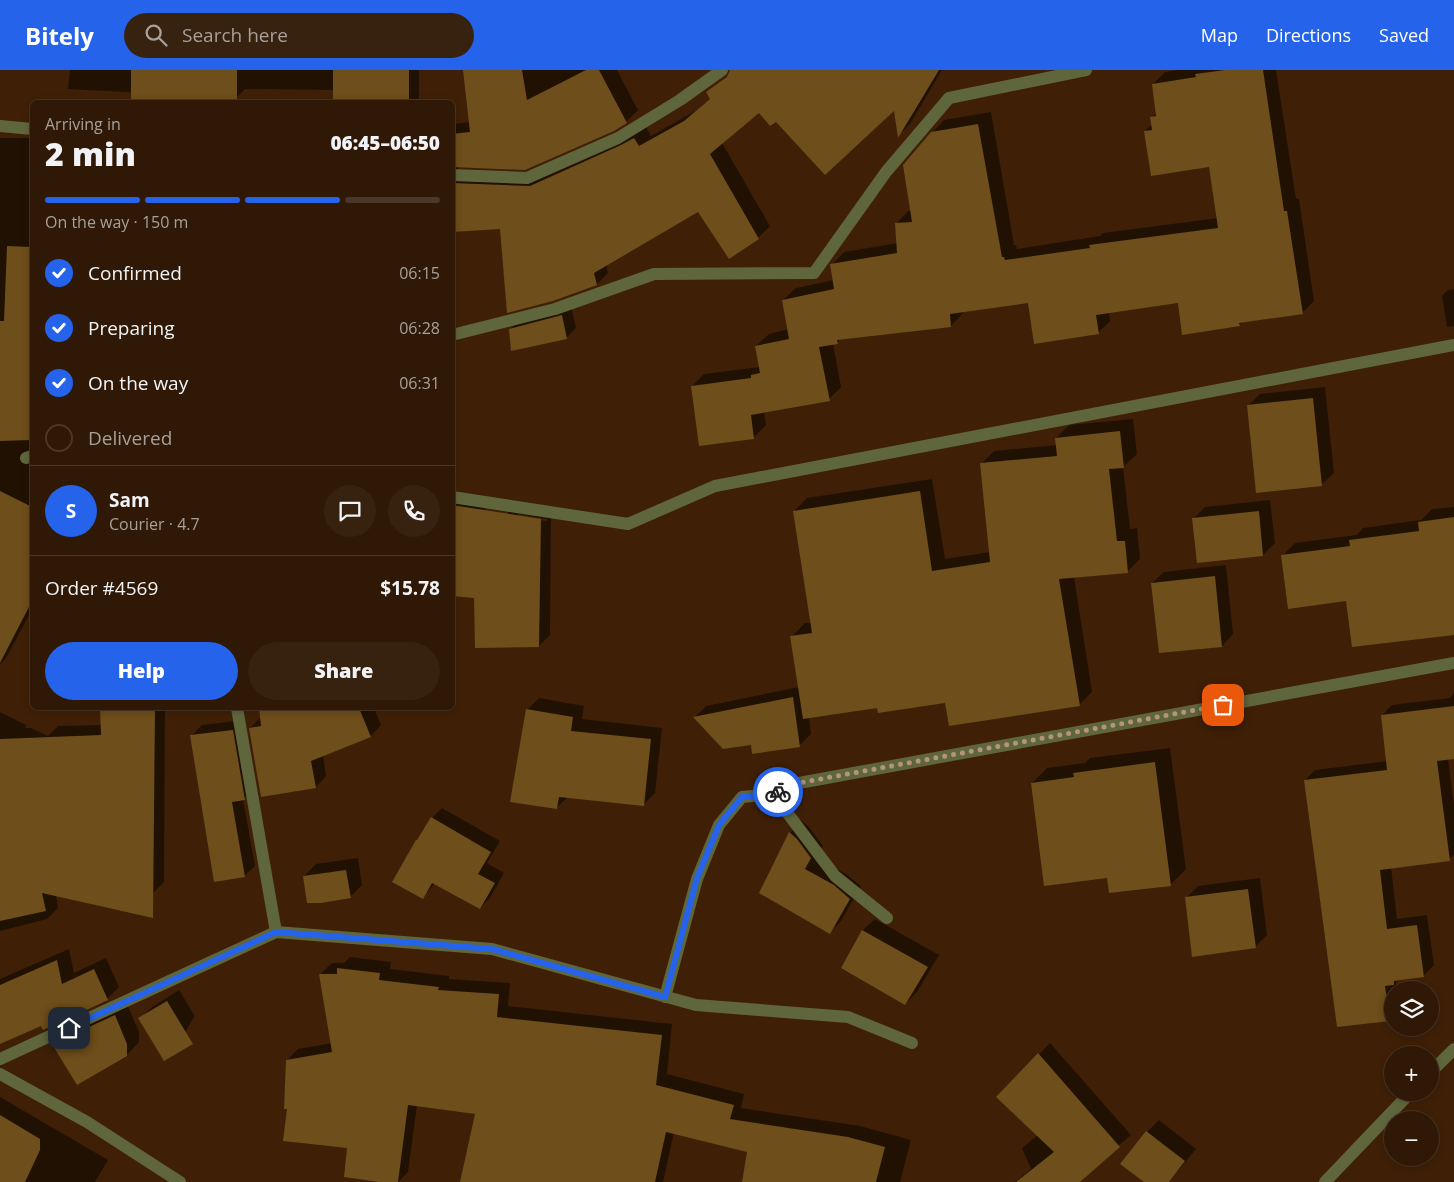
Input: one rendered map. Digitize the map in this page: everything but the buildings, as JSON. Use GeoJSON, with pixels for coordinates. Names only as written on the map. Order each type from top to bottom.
{"type":"FeatureCollection","features":[{"type":"Feature","properties":{"kind":"street"},"geometry":{"type":"LineString","coordinates":[[455,175],[527,178],[618,138],[680,100],[722,70]]}},
{"type":"Feature","properties":{"kind":"street"},"geometry":{"type":"LineString","coordinates":[[455,334],[555,309],[654,274],[814,273],[886,172],[949,98],[1086,70]]}},
{"type":"Feature","properties":{"kind":"street"},"geometry":{"type":"LineString","coordinates":[[0,126],[30,129]]}},
{"type":"Feature","properties":{"kind":"street"},"geometry":{"type":"LineString","coordinates":[[455,497],[628,524],[715,486],[1454,345]]}},
{"type":"Feature","properties":{"kind":"street"},"geometry":{"type":"LineString","coordinates":[[665,997],[697,878],[719,825],[742,797],[773,794],[799,783],[1454,663]]}},
{"type":"Feature","properties":{"kind":"street"},"geometry":{"type":"LineString","coordinates":[[237,710],[276,932]]}},
{"type":"Feature","properties":{"kind":"street"},"geometry":{"type":"LineString","coordinates":[[773,794],[835,876],[887,918]]}},
{"type":"Feature","properties":{"kind":"street"},"geometry":{"type":"LineString","coordinates":[[0,1059],[276,932],[492,949],[696,1005],[848,1017],[912,1043]]}},
{"type":"Feature","properties":{"kind":"street"},"geometry":{"type":"LineString","coordinates":[[1439,1064],[1454,1049]]}},
{"type":"Feature","properties":{"kind":"street"},"geometry":{"type":"LineString","coordinates":[[0,1074],[87,1122],[180,1182]]}},
{"type":"Feature","properties":{"kind":"street"},"geometry":{"type":"LineString","coordinates":[[1324,1182],[1402,1101]]}},
{"type":"Feature","properties":{"kind":"way so far"},"geometry":{"type":"LineString","coordinates":[[778,792],[799,783],[1223,705]]}},
{"type":"Feature","properties":{"kind":"route"},"geometry":{"type":"LineString","coordinates":[[69,1028],[276,932],[492,949],[665,997],[697,878],[719,825],[742,797],[778,792]]}}]}
